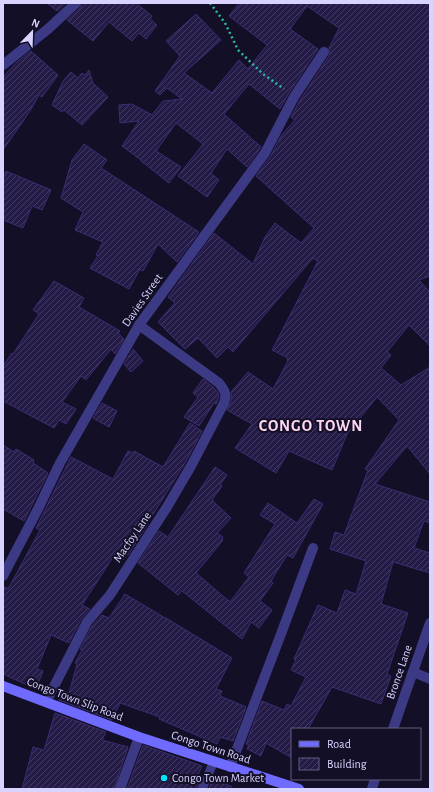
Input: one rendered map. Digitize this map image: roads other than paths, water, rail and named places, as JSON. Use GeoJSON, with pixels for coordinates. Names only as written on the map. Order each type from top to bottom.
{"type":"FeatureCollection","features":[{"type":"Feature","properties":{"kind":"main road","name":"Congo Town Slip Road"},"geometry":{"type":"LineString","coordinates":[[3,686],[139,737]]}},
{"type":"Feature","properties":{"kind":"main road","name":"Congo Town Road"},"geometry":{"type":"LineString","coordinates":[[139,737],[299,789]]}},
{"type":"Feature","properties":{"kind":"street"},"geometry":{"type":"LineString","coordinates":[[3,65],[48,29],[76,3]]}},
{"type":"Feature","properties":{"kind":"street","name":"Davies Street"},"geometry":{"type":"LineString","coordinates":[[3,576],[60,463],[139,325],[265,153],[294,96],[324,52]]}},
{"type":"Feature","properties":{"kind":"street","name":"Macfoy Lane"},"geometry":{"type":"LineString","coordinates":[[46,702],[87,622],[110,595],[167,508],[191,466],[224,403],[226,396],[220,383],[139,325]]}},
{"type":"Feature","properties":{"kind":"street"},"geometry":{"type":"LineString","coordinates":[[230,767],[313,548]]}},
{"type":"Feature","properties":{"kind":"street","name":"Bronce Lane"},"geometry":{"type":"LineString","coordinates":[[393,728],[430,623]]}},
{"type":"Feature","properties":{"kind":"street"},"geometry":{"type":"LineString","coordinates":[[413,672],[430,679]]}},
{"type":"Feature","properties":{"kind":"street"},"geometry":{"type":"LineString","coordinates":[[120,789],[139,737]]}},
{"type":"Feature","properties":{"kind":"lane"},"geometry":{"type":"LineString","coordinates":[[202,789],[214,761]]}},
{"type":"Feature","properties":{"kind":"place","name":"Congo Town Market"},"geometry":{"type":"Point","coordinates":[164,778]}},
{"type":"Feature","properties":{"kind":"district","name":"CONGO TOWN"},"geometry":{"type":"Point","coordinates":[311,426]}}]}
